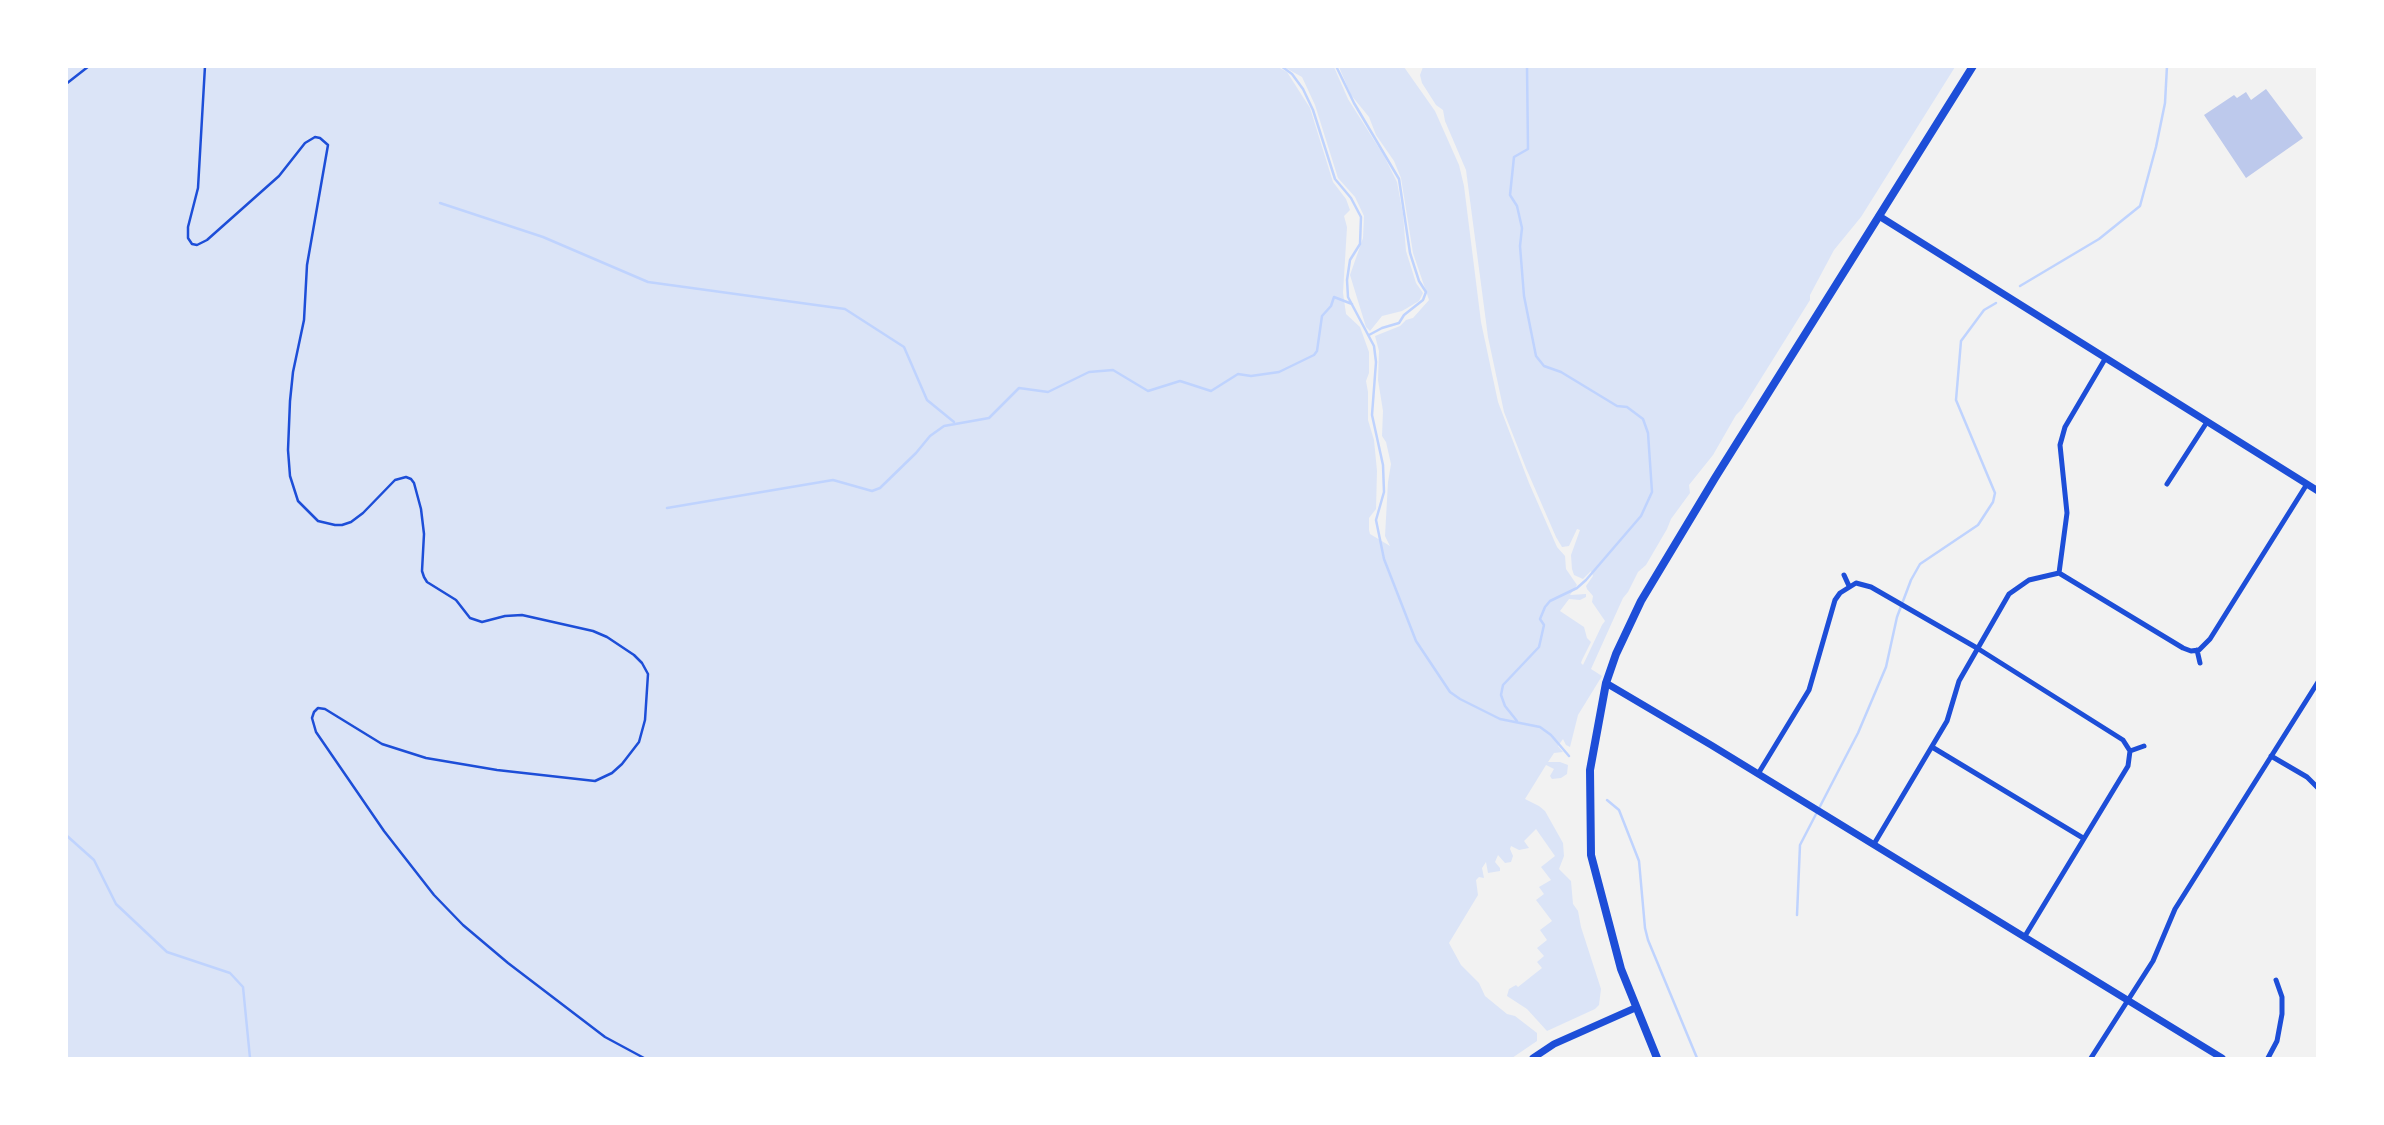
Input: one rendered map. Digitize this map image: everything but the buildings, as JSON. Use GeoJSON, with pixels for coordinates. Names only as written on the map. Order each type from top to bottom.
{"type":"FeatureCollection","features":[{"type":"Feature","properties":{"kind":"main road"},"geometry":{"type":"LineString","coordinates":[[1657,1059],[1621,970],[1591,855],[1590,770],[1606,683],[1616,654],[1641,601],[1973,66]]}},
{"type":"Feature","properties":{"kind":"street"},"geometry":{"type":"LineString","coordinates":[[1879,216],[2318,491]]}},
{"type":"Feature","properties":{"kind":"street"},"geometry":{"type":"LineString","coordinates":[[2059,573],[2067,513],[2060,445],[2066,427],[2105,359]]}},
{"type":"Feature","properties":{"kind":"street"},"geometry":{"type":"LineString","coordinates":[[2167,484],[2207,422]]}},
{"type":"Feature","properties":{"kind":"street"},"geometry":{"type":"LineString","coordinates":[[1874,844],[1947,721],[1959,681],[2009,594],[2029,580],[2059,573],[2187,650],[2198,650],[2210,639],[2307,484]]}},
{"type":"Feature","properties":{"kind":"street"},"geometry":{"type":"LineString","coordinates":[[1844,575],[1851,585]]}},
{"type":"Feature","properties":{"kind":"street"},"geometry":{"type":"LineString","coordinates":[[1758,775],[1809,690],[1831,608],[1840,593],[1851,585],[1871,587],[1977,648],[2123,740],[2130,751],[2127,766],[2025,936]]}},
{"type":"Feature","properties":{"kind":"street"},"geometry":{"type":"LineString","coordinates":[[2198,650],[2200,663]]}},
{"type":"Feature","properties":{"kind":"street"},"geometry":{"type":"LineString","coordinates":[[2091,1059],[2153,961],[2175,909],[2318,682]]}},
{"type":"Feature","properties":{"kind":"street"},"geometry":{"type":"LineString","coordinates":[[1606,683],[2025,936],[2222,1059]]}},
{"type":"Feature","properties":{"kind":"street"},"geometry":{"type":"LineString","coordinates":[[2130,751],[2144,746]]}},
{"type":"Feature","properties":{"kind":"street"},"geometry":{"type":"LineString","coordinates":[[1932,747],[2083,838]]}},
{"type":"Feature","properties":{"kind":"street"},"geometry":{"type":"LineString","coordinates":[[2271,756],[2307,777],[2318,788]]}},
{"type":"Feature","properties":{"kind":"street"},"geometry":{"type":"LineString","coordinates":[[2268,1059],[2281,1028],[2282,997],[2276,980]]}},
{"type":"Feature","properties":{"kind":"street"},"geometry":{"type":"LineString","coordinates":[[1533,1059],[1554,1044],[1635,1008]]}},
{"type":"Feature","properties":{"kind":"lane"},"geometry":{"type":"LineString","coordinates":[[66,84],[89,66]]}},
{"type":"Feature","properties":{"kind":"lane"},"geometry":{"type":"LineString","coordinates":[[205,66],[198,188],[188,228],[188,238],[192,244],[197,245],[207,240],[279,176],[305,143],[314,137],[320,138],[328,145],[307,265],[303,320],[290,401],[289,463],[298,501],[318,521],[342,524],[351,522],[363,513],[395,480],[406,477],[411,479],[421,509],[424,578],[456,600],[470,618],[482,622],[522,615],[593,631],[634,655],[648,674],[645,720],[639,742],[612,773],[595,781],[497,771],[426,758],[382,744],[325,709],[318,708],[314,712],[312,718],[316,732],[384,831],[434,895],[463,925],[605,1037],[644,1059]]}},
{"type":"Feature","properties":{"kind":"shaded area"},"geometry":{"type":"Polygon","coordinates":[[[66,67],[1278,67],[1287,72],[1310,108],[1333,182],[1346,199],[1350,210],[1344,216],[1347,227],[1343,293],[1346,314],[1360,327],[1369,352],[1369,373],[1366,381],[1368,420],[1374,440],[1377,471],[1376,509],[1369,518],[1369,530],[1370,534],[1390,546],[1385,536],[1391,464],[1382,436],[1379,351],[1375,336],[1413,318],[1429,300],[1413,253],[1401,178],[1394,161],[1376,135],[1369,117],[1351,95],[1339,67],[1404,67],[1435,111],[1459,165],[1481,322],[1498,402],[1529,483],[1557,547],[1565,556],[1566,569],[1577,585],[1570,595],[1586,594],[1586,597],[1580,600],[1569,599],[1560,611],[1584,627],[1591,642],[1582,660],[1583,665],[1605,621],[1592,602],[1593,596],[1586,586],[1593,576],[1591,571],[1583,579],[1574,575],[1571,555],[1580,530],[1577,529],[1569,546],[1562,547],[1504,412],[1488,337],[1466,170],[1443,110],[1436,105],[1422,83],[1420,75],[1423,67],[1955,67],[1861,217],[1834,250],[1810,295],[1810,300],[1713,455],[1689,485],[1690,493],[1623,598],[1591,669],[1602,676],[1578,715],[1570,747],[1563,739],[1558,746],[1563,752],[1554,753],[1548,762],[1568,765],[1567,774],[1552,779],[1550,776],[1554,769],[1546,765],[1525,799],[1545,811],[1563,843],[1564,856],[1559,869],[1571,881],[1573,904],[1578,911],[1601,989],[1599,1005],[1595,1009],[1547,1031],[1527,1009],[1507,996],[1509,989],[1516,985],[1518,987],[1542,968],[1537,962],[1544,956],[1537,948],[1547,940],[1540,930],[1552,921],[1536,900],[1544,894],[1539,887],[1551,880],[1541,867],[1555,856],[1536,829],[1524,841],[1529,848],[1519,850],[1511,846],[1511,862],[1505,863],[1498,855],[1495,862],[1500,871],[1488,873],[1486,862],[1482,868],[1484,878],[1479,877],[1476,880],[1478,895],[1449,943],[1461,965],[1479,983],[1485,996],[1537,1033],[1537,1041],[1512,1058],[67,1058],[66,67]]]}},
{"type":"Feature","properties":{"kind":"shaded area"},"geometry":{"type":"Polygon","coordinates":[[[1284,67],[1334,67],[1348,99],[1397,182],[1406,251],[1416,283],[1423,293],[1419,301],[1402,311],[1382,316],[1370,331],[1366,327],[1350,275],[1363,238],[1364,216],[1355,197],[1338,178],[1315,105],[1302,77],[1284,67]]]}},
{"type":"Feature","properties":{"kind":"waterway"},"geometry":{"type":"LineString","coordinates":[[1281,66],[1292,74],[1303,89],[1313,110],[1335,179],[1351,198],[1361,217],[1360,244],[1350,260],[1347,280],[1348,297],[1374,346],[1376,362],[1372,415],[1383,465],[1384,492],[1376,520],[1384,559],[1416,641],[1450,692],[1500,719],[1540,727],[1551,735],[1569,756]]}},
{"type":"Feature","properties":{"kind":"waterway"},"geometry":{"type":"LineString","coordinates":[[1336,66],[1354,103],[1399,179],[1410,253],[1419,281],[1426,292],[1423,300],[1404,315],[1399,323],[1369,335]]}},
{"type":"Feature","properties":{"kind":"waterway"},"geometry":{"type":"LineString","coordinates":[[1517,721],[1505,706],[1501,695],[1503,685],[1539,647],[1544,625],[1540,619],[1545,607],[1550,601],[1577,588],[1586,580],[1641,516],[1652,492],[1648,433],[1643,419],[1627,407],[1617,406],[1561,372],[1544,366],[1536,356],[1524,296],[1520,246],[1522,228],[1517,206],[1510,195],[1514,157],[1528,149],[1527,66]]}},
{"type":"Feature","properties":{"kind":"waterway"},"geometry":{"type":"LineString","coordinates":[[2020,286],[2099,239],[2140,206],[2165,103],[2167,66]]}},
{"type":"Feature","properties":{"kind":"waterway"},"geometry":{"type":"LineString","coordinates":[[440,203],[543,237],[648,282],[845,309],[904,347],[927,400],[954,422]]}},
{"type":"Feature","properties":{"kind":"waterway"},"geometry":{"type":"LineString","coordinates":[[667,508],[833,480],[872,491],[880,488],[930,436],[944,426],[989,418],[1019,388],[1048,392],[1089,372],[1113,370],[1148,391],[1180,381],[1211,391],[1238,374],[1251,376],[1279,372],[1317,351],[1322,316],[1331,306],[1334,297],[1352,304]]}},
{"type":"Feature","properties":{"kind":"waterway"},"geometry":{"type":"LineString","coordinates":[[1797,915],[1800,845],[1858,733],[1886,667],[1897,617],[1911,580],[1920,564],[1978,525],[1993,502],[1995,493],[1956,400],[1961,341],[1984,310],[1996,303]]}},
{"type":"Feature","properties":{"kind":"waterway"},"geometry":{"type":"LineString","coordinates":[[1607,800],[1619,810],[1639,861],[1648,940],[1697,1058]]}},
{"type":"Feature","properties":{"kind":"waterway"},"geometry":{"type":"LineString","coordinates":[[66,835],[94,860],[116,904],[167,952],[230,973],[243,987],[250,1058]]}}]}
